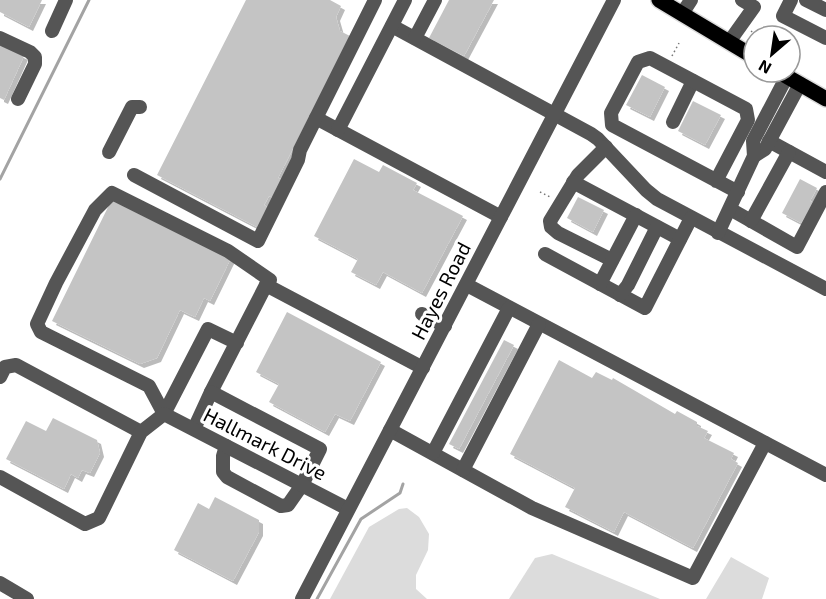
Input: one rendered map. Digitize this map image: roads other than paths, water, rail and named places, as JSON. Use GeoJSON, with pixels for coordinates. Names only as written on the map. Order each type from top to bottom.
{"type":"FeatureCollection","features":[{"type":"Feature","properties":{"kind":"main road"},"geometry":{"type":"LineString","coordinates":[[659,0],[742,50]]}},
{"type":"Feature","properties":{"kind":"main road"},"geometry":{"type":"LineString","coordinates":[[801,84],[826,99]]}},
{"type":"Feature","properties":{"kind":"street"},"geometry":{"type":"LineString","coordinates":[[52,31],[66,0]]}},
{"type":"Feature","properties":{"kind":"street"},"geometry":{"type":"LineString","coordinates":[[134,175],[258,241],[298,160],[300,150],[375,0]]}},
{"type":"Feature","properties":{"kind":"street"},"geometry":{"type":"LineString","coordinates":[[338,130],[405,0]]}},
{"type":"Feature","properties":{"kind":"street"},"geometry":{"type":"LineString","coordinates":[[415,38],[435,0]]}},
{"type":"Feature","properties":{"kind":"street","name":"Hayes Road"},"geometry":{"type":"LineString","coordinates":[[302,599],[614,0]]}},
{"type":"Feature","properties":{"kind":"street"},"geometry":{"type":"LineString","coordinates":[[682,14],[691,0]]}},
{"type":"Feature","properties":{"kind":"street"},"geometry":{"type":"LineString","coordinates":[[791,0],[783,16],[826,38]]}},
{"type":"Feature","properties":{"kind":"street"},"geometry":{"type":"LineString","coordinates":[[806,0],[826,10]]}},
{"type":"Feature","properties":{"kind":"street"},"geometry":{"type":"LineString","coordinates":[[729,42],[752,2]]}},
{"type":"Feature","properties":{"kind":"street"},"geometry":{"type":"LineString","coordinates":[[392,26],[554,114],[602,143],[646,190],[691,218],[823,288],[826,272]]}},
{"type":"Feature","properties":{"kind":"street"},"geometry":{"type":"LineString","coordinates":[[0,38],[30,52],[35,57],[35,64],[18,99]]}},
{"type":"Feature","properties":{"kind":"street"},"geometry":{"type":"LineString","coordinates":[[612,260],[558,233],[551,227],[549,221],[573,182],[602,143],[612,125],[611,113],[638,62],[650,58],[746,109],[748,120],[717,181]]}},
{"type":"Feature","properties":{"kind":"street"},"geometry":{"type":"LineString","coordinates":[[673,122],[693,81]]}},
{"type":"Feature","properties":{"kind":"street"},"geometry":{"type":"LineString","coordinates":[[718,233],[754,156],[753,141],[785,84]]}},
{"type":"Feature","properties":{"kind":"street"},"geometry":{"type":"LineString","coordinates":[[754,156],[765,149],[769,141],[787,84]]}},
{"type":"Feature","properties":{"kind":"street"},"geometry":{"type":"LineString","coordinates":[[109,152],[132,107],[140,107]]}},
{"type":"Feature","properties":{"kind":"street"},"geometry":{"type":"LineString","coordinates":[[316,118],[501,217]]}},
{"type":"Feature","properties":{"kind":"street"},"geometry":{"type":"LineString","coordinates":[[612,125],[738,192]]}},
{"type":"Feature","properties":{"kind":"street"},"geometry":{"type":"LineString","coordinates":[[769,141],[826,172]]}},
{"type":"Feature","properties":{"kind":"street"},"geometry":{"type":"LineString","coordinates":[[751,221],[789,152]]}},
{"type":"Feature","properties":{"kind":"street"},"geometry":{"type":"LineString","coordinates":[[573,182],[680,239]]}},
{"type":"Feature","properties":{"kind":"street"},"geometry":{"type":"LineString","coordinates":[[729,209],[798,247],[826,192]]}},
{"type":"Feature","properties":{"kind":"street"},"geometry":{"type":"LineString","coordinates":[[164,414],[149,386],[50,338],[41,332],[37,324],[95,210],[112,193],[228,251],[270,280],[194,429]]}},
{"type":"Feature","properties":{"kind":"street"},"geometry":{"type":"LineString","coordinates":[[600,284],[636,215]]}},
{"type":"Feature","properties":{"kind":"street"},"geometry":{"type":"LineString","coordinates":[[545,254],[645,308],[691,218]]}},
{"type":"Feature","properties":{"kind":"street"},"geometry":{"type":"LineString","coordinates":[[620,295],[628,285],[657,227]]}},
{"type":"Feature","properties":{"kind":"street"},"geometry":{"type":"LineString","coordinates":[[267,285],[423,368]]}},
{"type":"Feature","properties":{"kind":"street"},"geometry":{"type":"LineString","coordinates":[[467,285],[765,443],[824,470]]}},
{"type":"Feature","properties":{"kind":"street"},"geometry":{"type":"LineString","coordinates":[[433,453],[509,308]]}},
{"type":"Feature","properties":{"kind":"street"},"geometry":{"type":"LineString","coordinates":[[422,314],[445,326]]}},
{"type":"Feature","properties":{"kind":"street"},"geometry":{"type":"LineString","coordinates":[[463,470],[539,324]]}},
{"type":"Feature","properties":{"kind":"street"},"geometry":{"type":"LineString","coordinates":[[0,477],[85,524],[99,518],[141,432],[164,414],[208,329],[237,343]]}},
{"type":"Feature","properties":{"kind":"street"},"geometry":{"type":"LineString","coordinates":[[0,377],[5,367],[16,365],[141,432]]}},
{"type":"Feature","properties":{"kind":"street"},"geometry":{"type":"LineString","coordinates":[[211,392],[320,449],[302,485],[288,505],[282,506],[227,477],[223,472],[223,456],[226,446]]}},
{"type":"Feature","properties":{"kind":"street","name":"Hallmark Drive"},"geometry":{"type":"LineString","coordinates":[[164,414],[348,508]]}},
{"type":"Feature","properties":{"kind":"street"},"geometry":{"type":"LineString","coordinates":[[390,430],[532,508],[693,578],[765,443]]}},
{"type":"Feature","properties":{"kind":"street"},"geometry":{"type":"LineString","coordinates":[[0,583],[27,599]]}},
{"type":"Feature","properties":{"kind":"waterway"},"geometry":{"type":"LineString","coordinates":[[0,179],[89,0]]}},
{"type":"Feature","properties":{"kind":"waterway"},"geometry":{"type":"LineString","coordinates":[[317,599],[361,519],[400,493],[403,484]]}}]}
